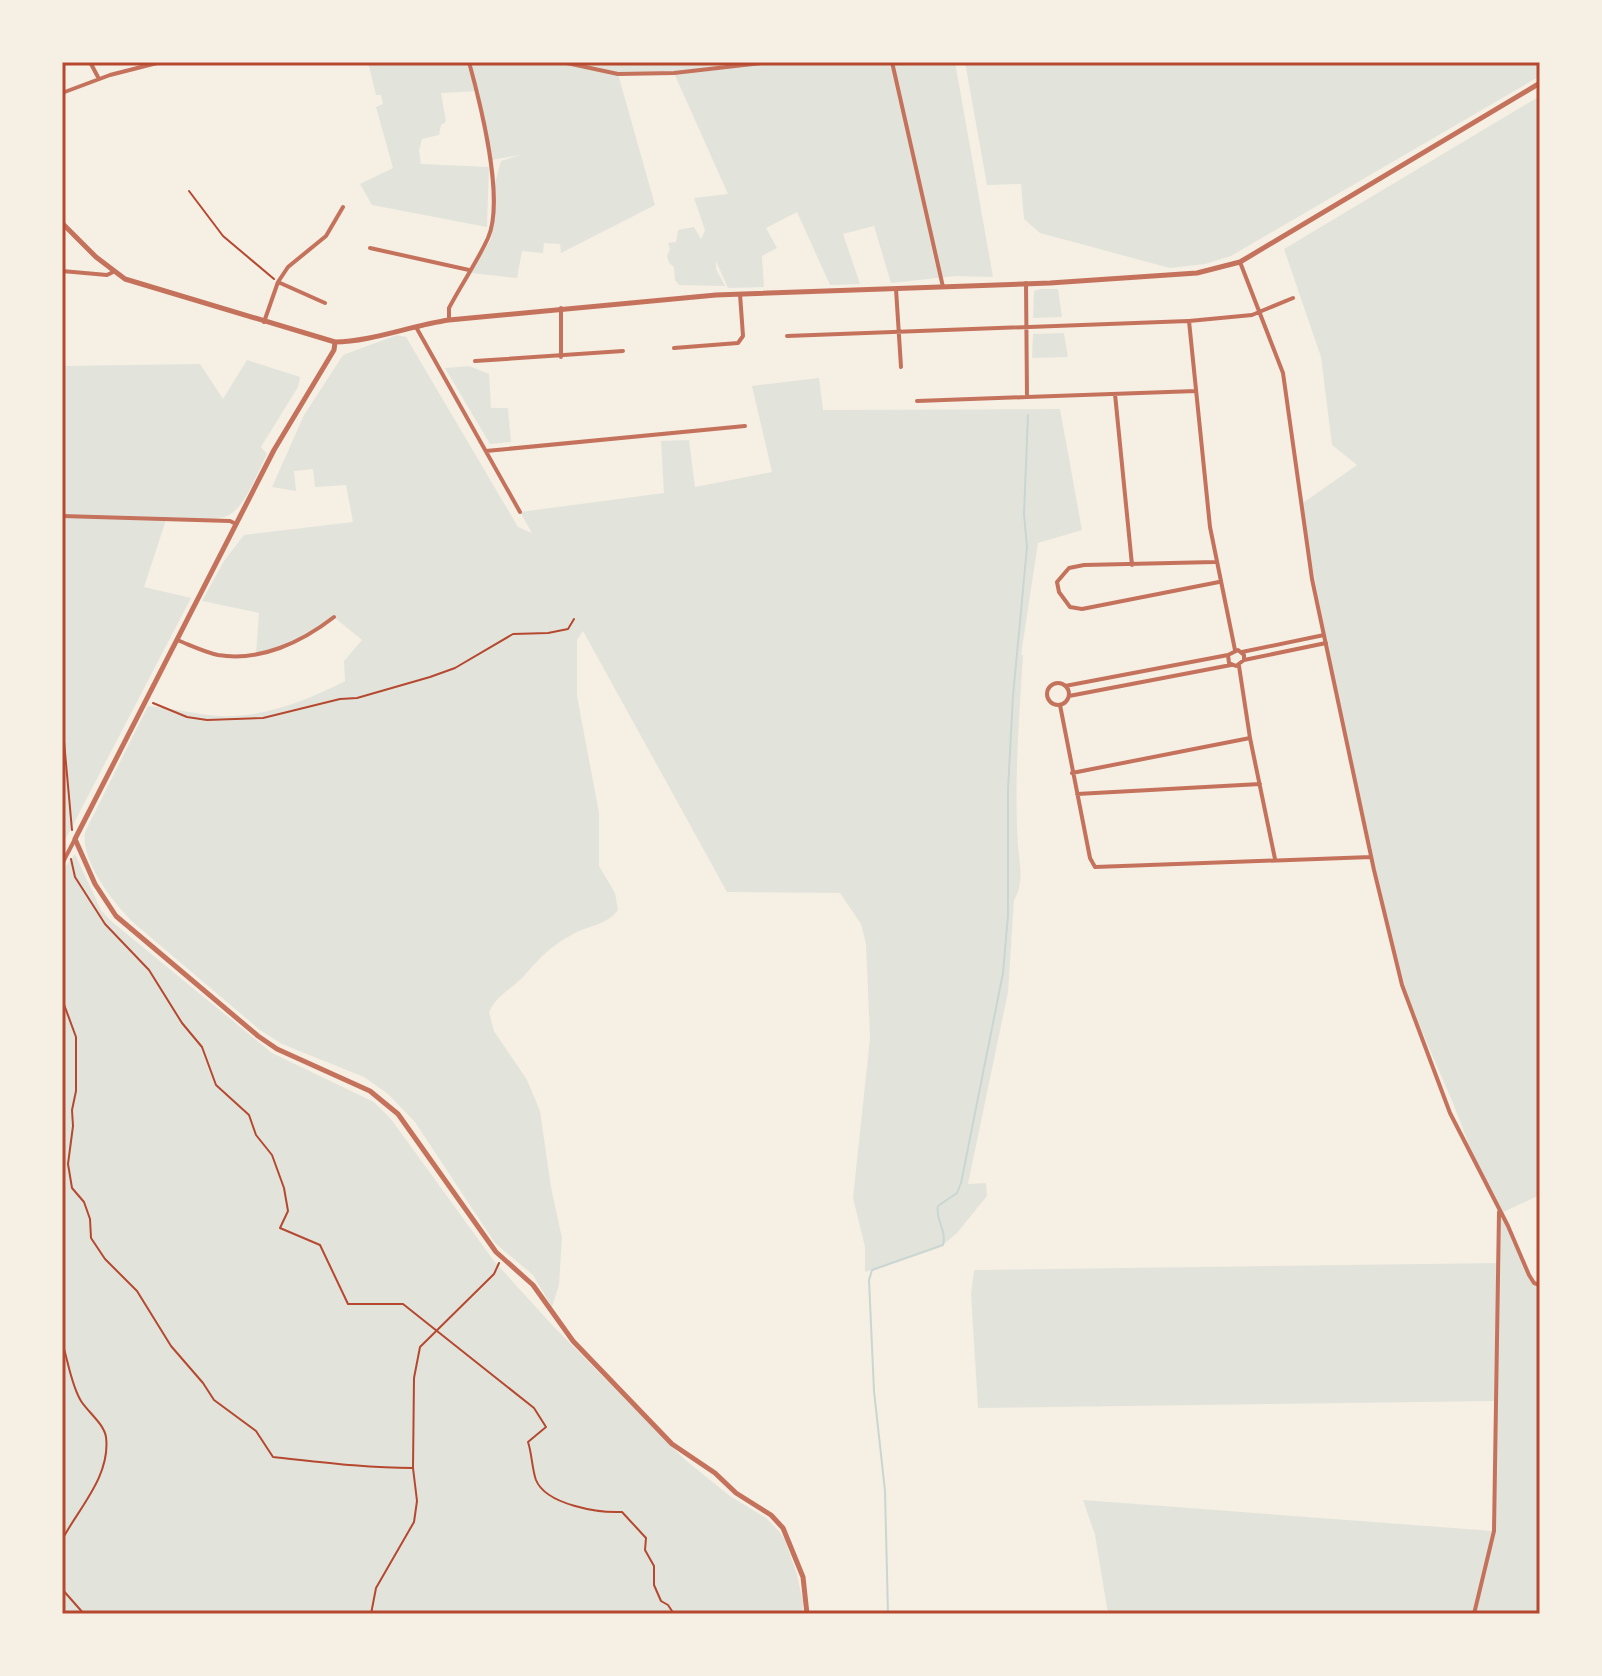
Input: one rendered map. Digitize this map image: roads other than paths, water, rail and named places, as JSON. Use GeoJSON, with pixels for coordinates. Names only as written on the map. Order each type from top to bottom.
{"type":"FeatureCollection","features":[{"type":"Feature","properties":{"kind":"street"},"geometry":{"type":"LineString","coordinates":[[90,62],[99,79]]}},
{"type":"Feature","properties":{"kind":"street"},"geometry":{"type":"LineString","coordinates":[[62,93],[161,62]]}},
{"type":"Feature","properties":{"kind":"street"},"geometry":{"type":"LineString","coordinates":[[449,320],[449,308],[489,236],[493,217],[491,160],[469,62]]}},
{"type":"Feature","properties":{"kind":"street"},"geometry":{"type":"LineString","coordinates":[[562,62],[632,74],[674,73],[771,62]]}},
{"type":"Feature","properties":{"kind":"street"},"geometry":{"type":"LineString","coordinates":[[892,62],[943,287]]}},
{"type":"Feature","properties":{"kind":"street"},"geometry":{"type":"LineString","coordinates":[[62,223],[113,272],[139,284],[335,342],[360,340],[415,325],[561,308],[740,294],[1197,273],[1240,262],[1540,83]]}},
{"type":"Feature","properties":{"kind":"street"},"geometry":{"type":"LineString","coordinates":[[264,322],[278,282],[288,267],[326,236],[343,207]]}},
{"type":"Feature","properties":{"kind":"street"},"geometry":{"type":"LineString","coordinates":[[370,248],[469,270]]}},
{"type":"Feature","properties":{"kind":"street"},"geometry":{"type":"LineString","coordinates":[[1240,262],[1283,373],[1309,565],[1371,857],[1402,985],[1436,1082],[1529,1275],[1534,1283],[1540,1285]]}},
{"type":"Feature","properties":{"kind":"street"},"geometry":{"type":"LineString","coordinates":[[62,271],[107,275],[113,272]]}},
{"type":"Feature","properties":{"kind":"street"},"geometry":{"type":"LineString","coordinates":[[278,282],[325,303]]}},
{"type":"Feature","properties":{"kind":"street"},"geometry":{"type":"LineString","coordinates":[[1026,283],[1027,397]]}},
{"type":"Feature","properties":{"kind":"street"},"geometry":{"type":"LineString","coordinates":[[896,289],[901,367]]}},
{"type":"Feature","properties":{"kind":"street"},"geometry":{"type":"LineString","coordinates":[[674,348],[738,343],[743,336],[740,294]]}},
{"type":"Feature","properties":{"kind":"street"},"geometry":{"type":"LineString","coordinates":[[787,336],[1189,321],[1252,315],[1293,298]]}},
{"type":"Feature","properties":{"kind":"street"},"geometry":{"type":"LineString","coordinates":[[561,308],[561,357]]}},
{"type":"Feature","properties":{"kind":"street"},"geometry":{"type":"LineString","coordinates":[[1189,321],[1215,562],[1235,650]]}},
{"type":"Feature","properties":{"kind":"street"},"geometry":{"type":"LineString","coordinates":[[415,325],[520,512]]}},
{"type":"Feature","properties":{"kind":"street"},"geometry":{"type":"LineString","coordinates":[[62,864],[274,450],[334,350],[335,342]]}},
{"type":"Feature","properties":{"kind":"street"},"geometry":{"type":"LineString","coordinates":[[475,361],[623,351]]}},
{"type":"Feature","properties":{"kind":"street"},"geometry":{"type":"LineString","coordinates":[[917,401],[1196,391]]}},
{"type":"Feature","properties":{"kind":"street"},"geometry":{"type":"LineString","coordinates":[[1115,394],[1132,565]]}},
{"type":"Feature","properties":{"kind":"street"},"geometry":{"type":"LineString","coordinates":[[486,451],[745,426]]}},
{"type":"Feature","properties":{"kind":"street"},"geometry":{"type":"LineString","coordinates":[[62,516],[230,521],[236,524]]}},
{"type":"Feature","properties":{"kind":"street"},"geometry":{"type":"LineString","coordinates":[[1215,562],[1069,568],[1057,582],[1059,592],[1070,607],[1082,609],[1219,582]]}},
{"type":"Feature","properties":{"kind":"street"},"geometry":{"type":"LineString","coordinates":[[177,640],[216,655],[256,654],[305,638],[334,617]]}},
{"type":"Feature","properties":{"kind":"street"},"geometry":{"type":"LineString","coordinates":[[1235,650],[1242,652],[1324,635]]}},
{"type":"Feature","properties":{"kind":"street"},"geometry":{"type":"LineString","coordinates":[[1275,859],[1239,666],[1244,660],[1326,643]]}},
{"type":"Feature","properties":{"kind":"street"},"geometry":{"type":"LineString","coordinates":[[1065,686],[1069,696],[1066,702],[1060,705],[1050,701],[1048,692],[1055,684],[1065,686],[1228,655],[1235,650]]}},
{"type":"Feature","properties":{"kind":"street"},"geometry":{"type":"LineString","coordinates":[[1242,652],[1244,660]]}},
{"type":"Feature","properties":{"kind":"street"},"geometry":{"type":"LineString","coordinates":[[1228,655],[1231,665]]}},
{"type":"Feature","properties":{"kind":"street"},"geometry":{"type":"LineString","coordinates":[[1069,696],[1239,666]]}},
{"type":"Feature","properties":{"kind":"street"},"geometry":{"type":"LineString","coordinates":[[1060,705],[1090,858],[1095,867],[1371,857]]}},
{"type":"Feature","properties":{"kind":"street"},"geometry":{"type":"LineString","coordinates":[[1072,773],[1250,738]]}},
{"type":"Feature","properties":{"kind":"street"},"geometry":{"type":"LineString","coordinates":[[1077,794],[1260,784]]}},
{"type":"Feature","properties":{"kind":"street"},"geometry":{"type":"LineString","coordinates":[[75,839],[101,897],[127,927],[277,1049],[370,1091],[392,1107],[501,1258],[525,1276],[573,1341],[672,1444],[778,1521],[800,1566],[806,1587],[807,1614]]}},
{"type":"Feature","properties":{"kind":"street"},"geometry":{"type":"LineString","coordinates":[[1474,1614],[1494,1531],[1499,1210]]}},
{"type":"Feature","properties":{"kind":"waterway"},"geometry":{"type":"LineString","coordinates":[[888,1614],[885,1491],[874,1391],[869,1280],[872,1270],[943,1245],[938,1206],[957,1193],[961,1183],[1003,973],[1008,915],[1008,789],[1013,696],[1027,547],[1024,514],[1028,415]]}}]}
